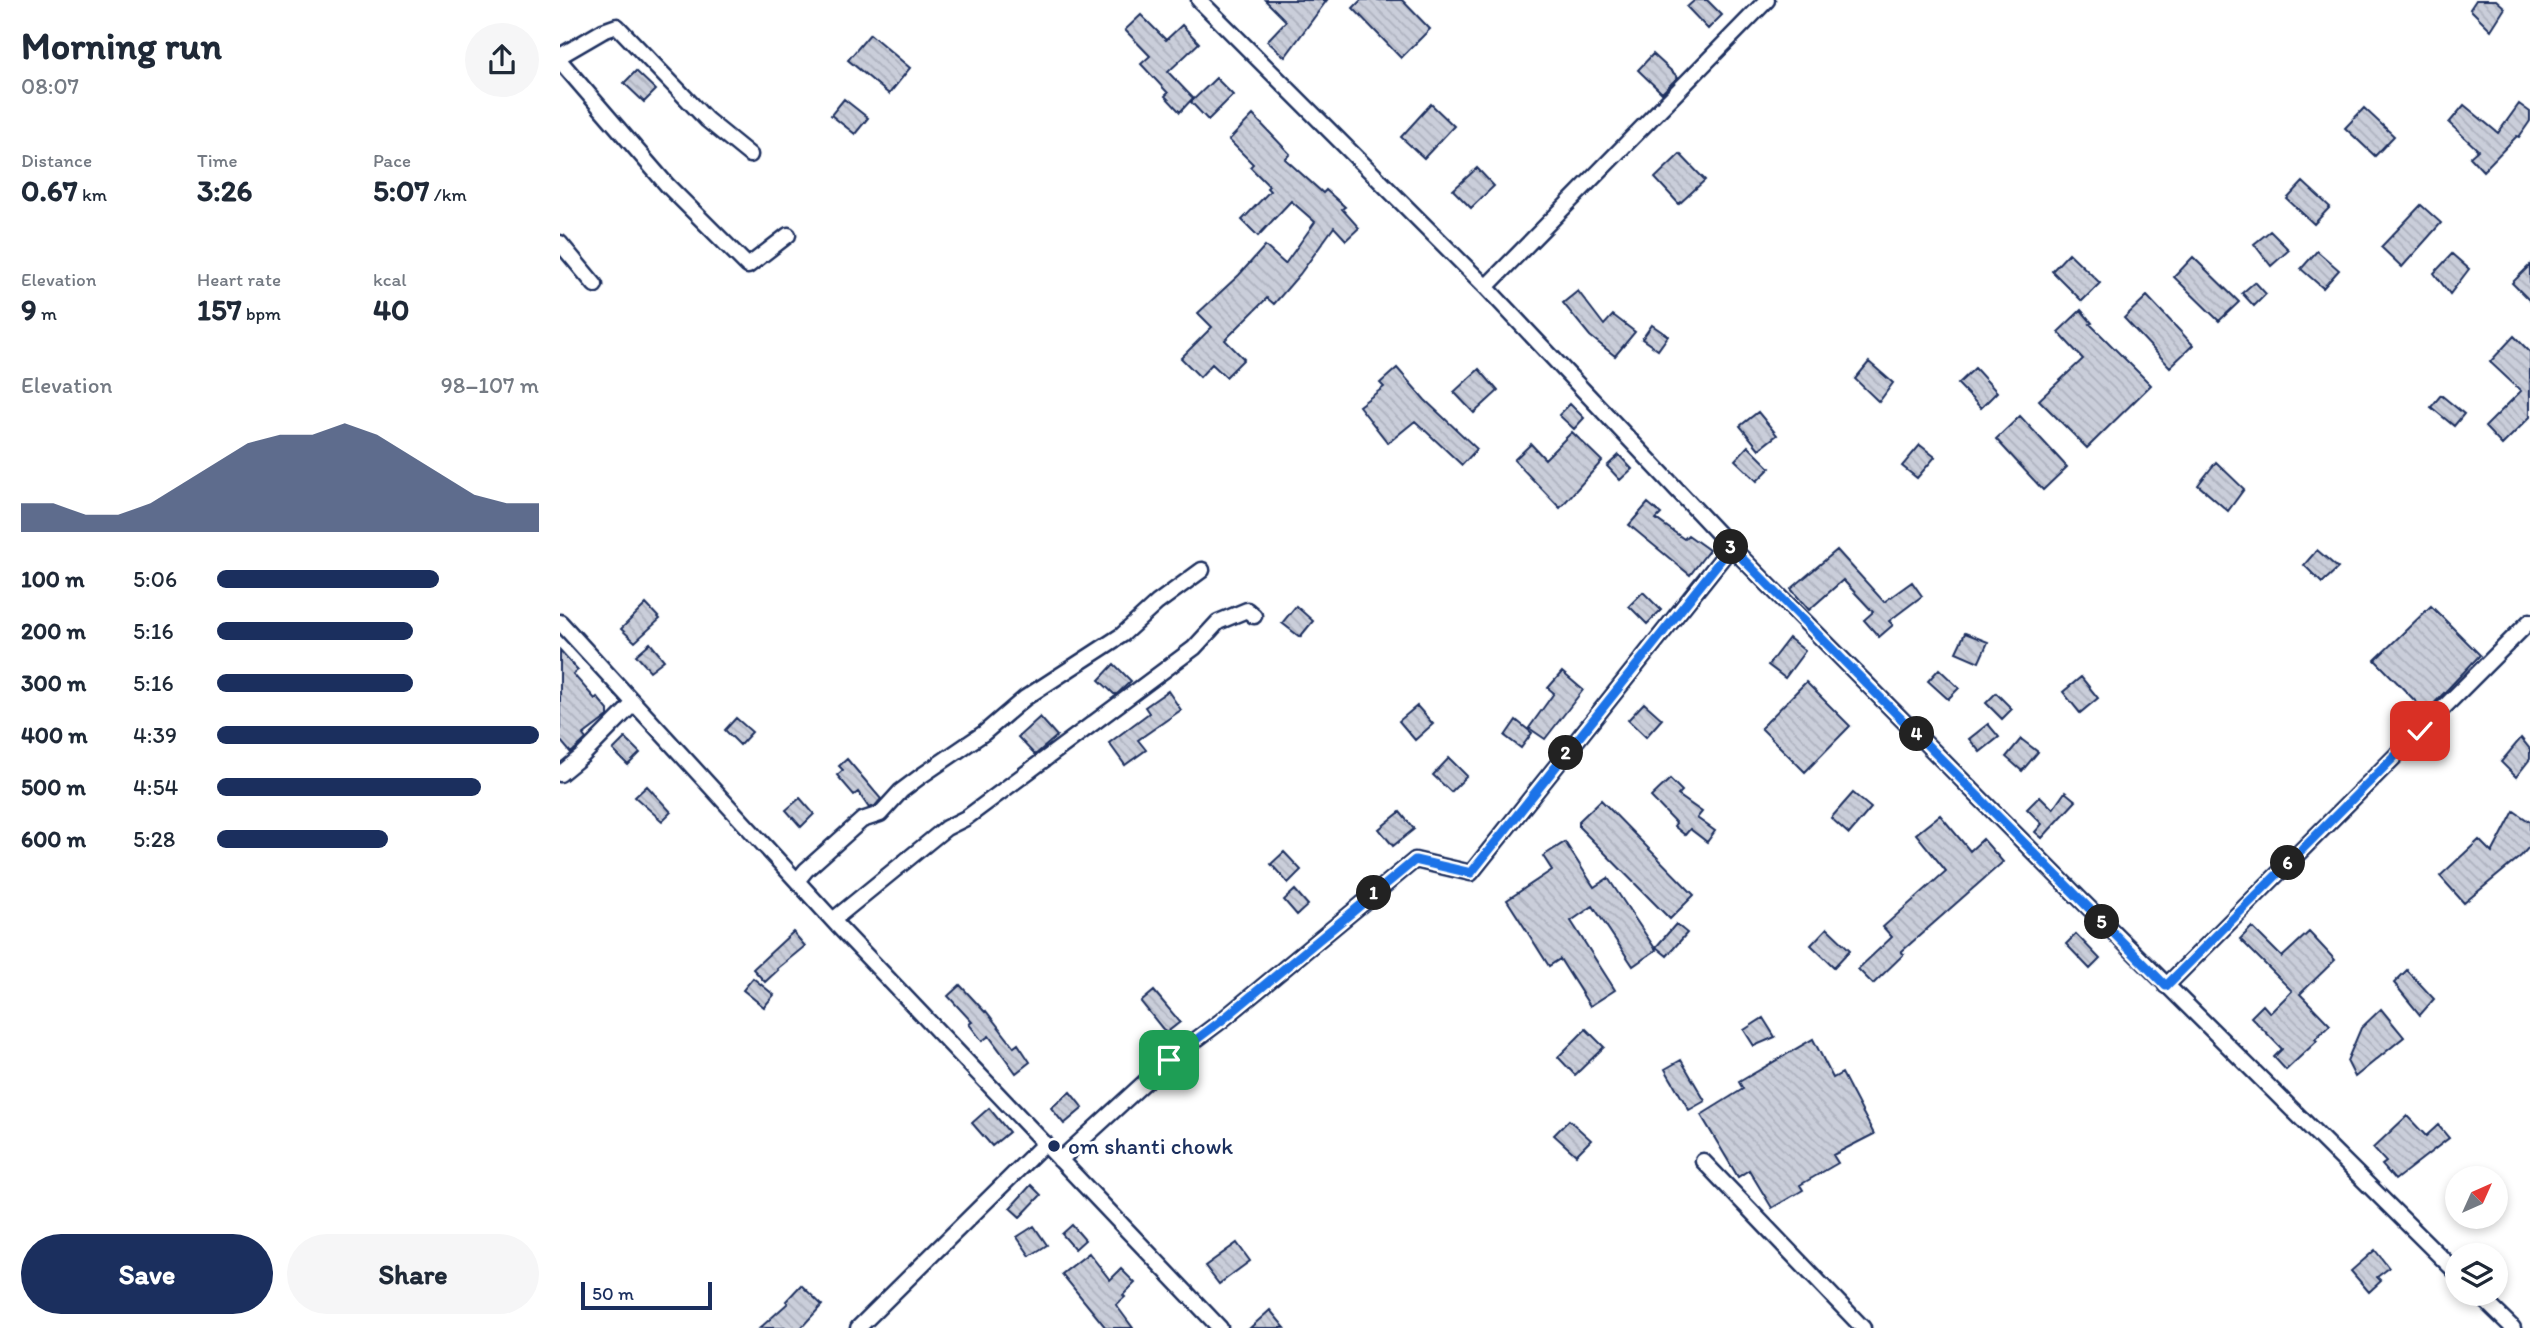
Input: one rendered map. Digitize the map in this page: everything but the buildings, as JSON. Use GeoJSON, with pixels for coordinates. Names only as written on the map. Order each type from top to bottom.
{"type":"FeatureCollection","features":[{"type":"Feature","properties":{"kind":"street"},"geometry":{"type":"LineString","coordinates":[[1199,0],[1486,287],[1731,547],[2166,986],[2445,1261]]}},
{"type":"Feature","properties":{"kind":"street"},"geometry":{"type":"LineString","coordinates":[[1486,287],[1767,0]]}},
{"type":"Feature","properties":{"kind":"street"},"geometry":{"type":"LineString","coordinates":[[750,155],[707,120],[617,26],[603,31],[560,59],[667,185],[748,266],[788,235]]}},
{"type":"Feature","properties":{"kind":"street"},"geometry":{"type":"LineString","coordinates":[[560,243],[595,285]]}},
{"type":"Feature","properties":{"kind":"street"},"geometry":{"type":"LineString","coordinates":[[1060,1160],[1169,1060],[1221,1021],[1415,860],[1471,873],[1731,547]]}},
{"type":"Feature","properties":{"kind":"street"},"geometry":{"type":"LineString","coordinates":[[797,881],[862,820],[880,814],[901,791],[984,733],[1025,698],[1122,635],[1157,603],[1202,570]]}},
{"type":"Feature","properties":{"kind":"street"},"geometry":{"type":"LineString","coordinates":[[833,920],[946,828],[966,818],[1194,648],[1218,622],[1247,610],[1254,616]]}},
{"type":"Feature","properties":{"kind":"street"},"geometry":{"type":"LineString","coordinates":[[2166,986],[2530,621]]}},
{"type":"Feature","properties":{"kind":"street"},"geometry":{"type":"LineString","coordinates":[[560,622],[833,920],[1220,1328]]}},
{"type":"Feature","properties":{"kind":"street"},"geometry":{"type":"LineString","coordinates":[[560,774],[582,756],[634,703]]}},
{"type":"Feature","properties":{"kind":"street"},"geometry":{"type":"LineString","coordinates":[[858,1328],[1045,1143]]}},
{"type":"Feature","properties":{"kind":"street"},"geometry":{"type":"LineString","coordinates":[[1703,1161],[1863,1328]]}},
{"type":"Feature","properties":{"kind":"street"},"geometry":{"type":"LineString","coordinates":[[2490,1306],[2513,1328]]}},
{"type":"Feature","properties":{"kind":"place","name":"om shanti chowk"},"geometry":{"type":"Point","coordinates":[1054,1146]}},
{"type":"Feature","properties":{"kind":"route"},"geometry":{"type":"LineString","coordinates":[[1169,1060],[1221,1021],[1415,860],[1471,873],[1731,547],[2166,986],[2420,731]]}}]}
